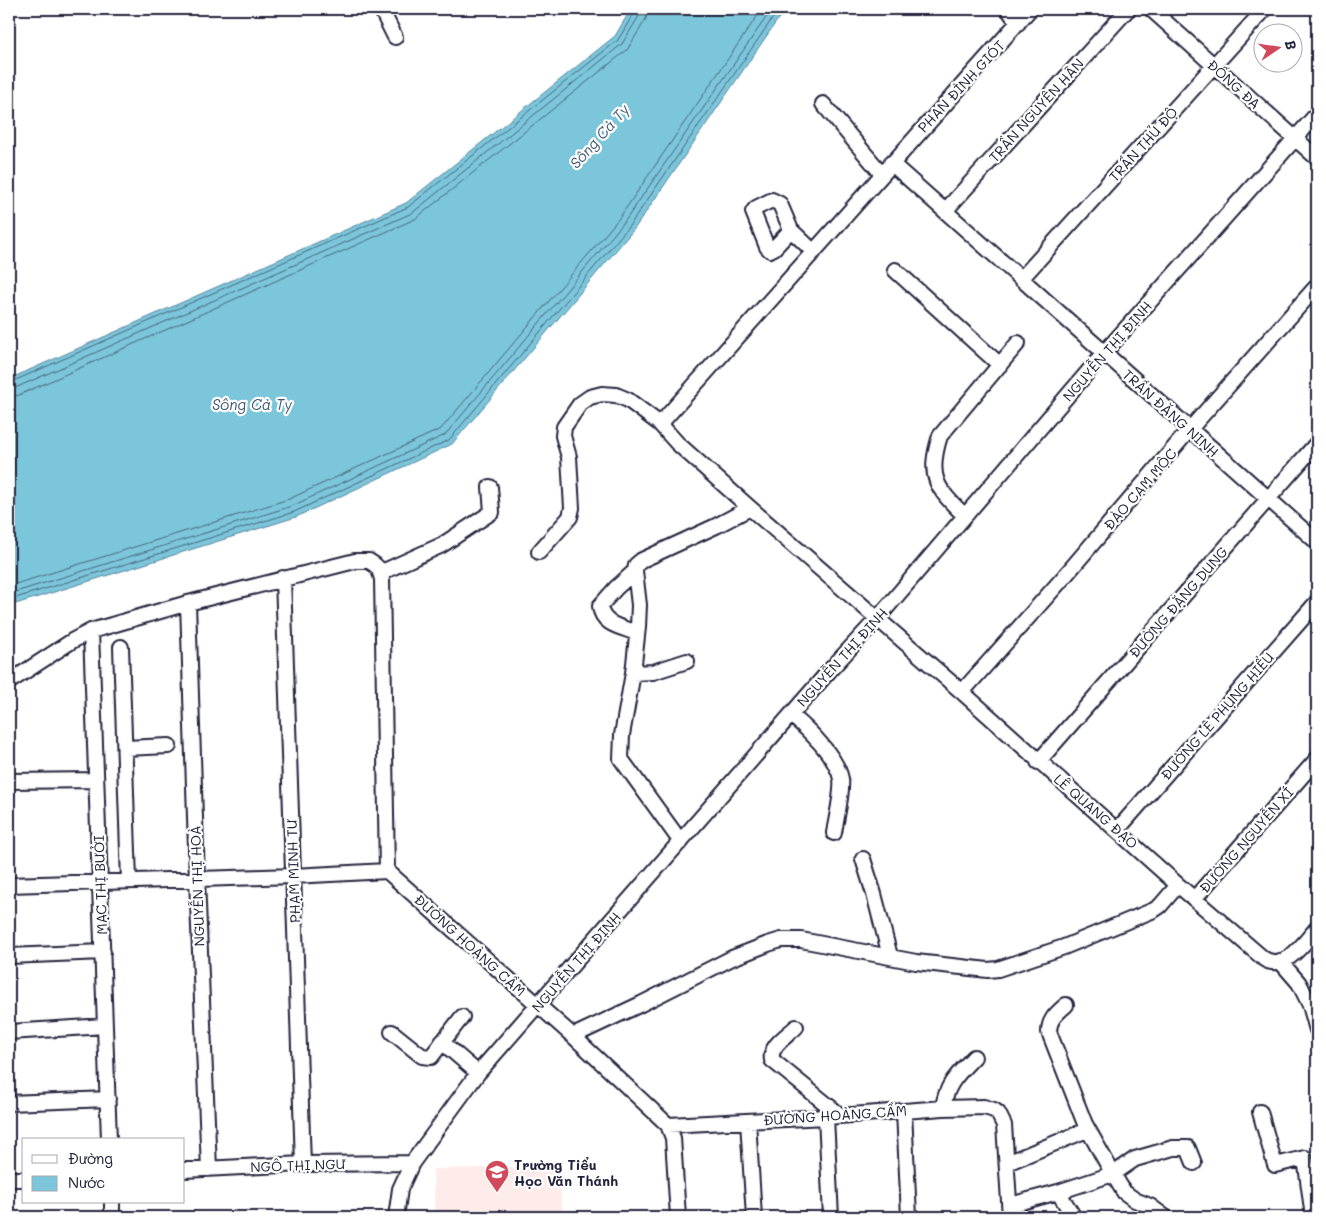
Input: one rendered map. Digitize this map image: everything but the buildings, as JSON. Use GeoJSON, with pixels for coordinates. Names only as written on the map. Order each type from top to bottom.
{"type":"FeatureCollection","features":[{"type":"Feature","properties":{"kind":"street"},"geometry":{"type":"LineString","coordinates":[[381,9],[394,37]]}},
{"type":"Feature","properties":{"kind":"street"},"geometry":{"type":"LineString","coordinates":[[1008,9],[1018,23]]}},
{"type":"Feature","properties":{"kind":"street","name":"PHAN ĐÌNH GIÓT"},"geometry":{"type":"LineString","coordinates":[[660,424],[1030,9]]}},
{"type":"Feature","properties":{"kind":"street","name":"TRẦN NGUYÊN HÃN"},"geometry":{"type":"LineString","coordinates":[[945,211],[1128,9]]}},
{"type":"Feature","properties":{"kind":"street","name":"ĐỐNG ĐA"},"geometry":{"type":"LineString","coordinates":[[1151,9],[1317,158]]}},
{"type":"Feature","properties":{"kind":"street","name":"TRẦN THỦ ĐỘ"},"geometry":{"type":"LineString","coordinates":[[1021,279],[1265,9]]}},
{"type":"Feature","properties":{"kind":"street"},"geometry":{"type":"LineString","coordinates":[[823,104],[882,174]]}},
{"type":"Feature","properties":{"kind":"street","name":"NGUYỄN THỊ ĐỊNH"},"geometry":{"type":"LineString","coordinates":[[396,1217],[400,1189],[412,1163],[478,1073],[877,618],[1104,353],[1317,114]]}},
{"type":"Feature","properties":{"kind":"street","name":"TRẦN ĐĂNG NINH"},"geometry":{"type":"LineString","coordinates":[[891,163],[1317,542]]}},
{"type":"Feature","properties":{"kind":"street"},"geometry":{"type":"LineString","coordinates":[[791,230],[814,252]]}},
{"type":"Feature","properties":{"kind":"street"},"geometry":{"type":"LineString","coordinates":[[895,270],[1000,365]]}},
{"type":"Feature","properties":{"kind":"street","name":"ĐÀO CAM MỘC"},"geometry":{"type":"LineString","coordinates":[[962,692],[1317,286]]}},
{"type":"Feature","properties":{"kind":"street"},"geometry":{"type":"LineString","coordinates":[[965,516],[946,498],[938,486],[934,469],[940,436],[1018,343]]}},
{"type":"Feature","properties":{"kind":"street","name":"LÊ QUANG ĐẠO"},"geometry":{"type":"LineString","coordinates":[[539,552],[570,517],[572,508],[569,457],[563,436],[564,427],[580,404],[590,397],[602,394],[616,395],[628,400],[660,424],[676,443],[962,692],[1038,762],[1118,830],[1194,899],[1264,959],[1269,962],[1280,961]]}},
{"type":"Feature","properties":{"kind":"street","name":"ĐƯỜNG ĐẶNG DUNG"},"geometry":{"type":"LineString","coordinates":[[1038,762],[1317,443]]}},
{"type":"Feature","properties":{"kind":"street"},"geometry":{"type":"LineString","coordinates":[[380,573],[442,545],[492,512],[490,487]]}},
{"type":"Feature","properties":{"kind":"street"},"geometry":{"type":"LineString","coordinates":[[681,842],[621,759],[622,735],[633,673],[637,632],[639,605],[636,565],[642,560],[750,508]]}},
{"type":"Feature","properties":{"kind":"street"},"geometry":{"type":"LineString","coordinates":[[9,682],[72,641],[91,631],[188,603],[355,561],[369,561],[375,565],[382,579],[387,871],[293,876],[9,885]]}},
{"type":"Feature","properties":{"kind":"street"},"geometry":{"type":"LineString","coordinates":[[635,571],[600,606],[601,614],[605,620],[637,632]]}},
{"type":"Feature","properties":{"kind":"street","name":"PHẠM MINH TƯ"},"geometry":{"type":"LineString","coordinates":[[283,578],[303,1164]]}},
{"type":"Feature","properties":{"kind":"street","name":"ĐƯỜNG LÊ PHỤNG HIỂU"},"geometry":{"type":"LineString","coordinates":[[1118,830],[1317,602]]}},
{"type":"Feature","properties":{"kind":"street","name":"NGUYỄN THỊ HOÀ"},"geometry":{"type":"LineString","coordinates":[[188,603],[196,879],[209,1169]]}},
{"type":"Feature","properties":{"kind":"street","name":"MẠC THỊ BƯỞI"},"geometry":{"type":"LineString","coordinates":[[91,631],[109,1138]]}},
{"type":"Feature","properties":{"kind":"street"},"geometry":{"type":"LineString","coordinates":[[121,647],[129,881]]}},
{"type":"Feature","properties":{"kind":"street"},"geometry":{"type":"LineString","coordinates":[[633,673],[653,672],[687,661]]}},
{"type":"Feature","properties":{"kind":"street"},"geometry":{"type":"LineString","coordinates":[[791,715],[818,741],[841,777],[834,833]]}},
{"type":"Feature","properties":{"kind":"street"},"geometry":{"type":"LineString","coordinates":[[125,748],[168,746]]}},
{"type":"Feature","properties":{"kind":"street","name":"ĐƯỜNG NGUYỄN XÍ"},"geometry":{"type":"LineString","coordinates":[[1194,899],[1317,759]]}},
{"type":"Feature","properties":{"kind":"street"},"geometry":{"type":"LineString","coordinates":[[9,780],[96,780]]}},
{"type":"Feature","properties":{"kind":"street"},"geometry":{"type":"LineString","coordinates":[[863,859],[890,956]]}},
{"type":"Feature","properties":{"kind":"street","name":"ĐƯỜNG HOÀNG CẦM"},"geometry":{"type":"LineString","coordinates":[[387,871],[573,1036],[668,1125],[984,1106],[994,1110],[1002,1118],[1007,1163]]}},
{"type":"Feature","properties":{"kind":"street"},"geometry":{"type":"LineString","coordinates":[[573,1036],[732,958],[781,940],[801,940],[916,962],[972,969],[998,969],[1064,946],[1154,910],[1160,906],[1178,885]]}},
{"type":"Feature","properties":{"kind":"street"},"geometry":{"type":"LineString","coordinates":[[1317,928],[1300,948],[1287,959],[1280,961],[1299,983],[1310,1005],[1317,1030]]}},
{"type":"Feature","properties":{"kind":"street"},"geometry":{"type":"LineString","coordinates":[[9,956],[102,952]]}},
{"type":"Feature","properties":{"kind":"street"},"geometry":{"type":"LineString","coordinates":[[1066,1005],[1053,1017],[1049,1024],[1049,1032],[1087,1130],[1124,1192],[1135,1200],[1150,1206],[1165,1217]]}},
{"type":"Feature","properties":{"kind":"street"},"geometry":{"type":"LineString","coordinates":[[392,1032],[422,1056],[428,1058],[431,1057],[462,1016]]}},
{"type":"Feature","properties":{"kind":"street"},"geometry":{"type":"LineString","coordinates":[[9,1032],[105,1026]]}},
{"type":"Feature","properties":{"kind":"street"},"geometry":{"type":"LineString","coordinates":[[796,1028],[774,1048],[771,1054],[772,1060],[841,1116]]}},
{"type":"Feature","properties":{"kind":"street"},"geometry":{"type":"LineString","coordinates":[[442,1042],[478,1073]]}},
{"type":"Feature","properties":{"kind":"street"},"geometry":{"type":"LineString","coordinates":[[943,1108],[945,1094],[950,1083],[974,1057]]}},
{"type":"Feature","properties":{"kind":"street"},"geometry":{"type":"LineString","coordinates":[[9,1103],[108,1099]]}},
{"type":"Feature","properties":{"kind":"street"},"geometry":{"type":"LineString","coordinates":[[904,1111],[909,1217]]}},
{"type":"Feature","properties":{"kind":"street"},"geometry":{"type":"LineString","coordinates":[[1260,1112],[1275,1165],[1304,1158],[1313,1217]]}},
{"type":"Feature","properties":{"kind":"street"},"geometry":{"type":"LineString","coordinates":[[826,1117],[831,1217]]}},
{"type":"Feature","properties":{"kind":"street"},"geometry":{"type":"LineString","coordinates":[[748,1121],[754,1217]]}},
{"type":"Feature","properties":{"kind":"street"},"geometry":{"type":"LineString","coordinates":[[668,1125],[673,1138],[678,1217]]}},
{"type":"Feature","properties":{"kind":"street"},"geometry":{"type":"LineString","coordinates":[[1087,1130],[1007,1163],[1010,1211],[1112,1174],[1135,1158],[1173,1148],[1188,1148],[1194,1163]]}},
{"type":"Feature","properties":{"kind":"street","name":"NGÔ THỊ NGƯ"},"geometry":{"type":"LineString","coordinates":[[185,1170],[303,1164],[412,1163]]}},
{"type":"Feature","properties":{"kind":"street"},"geometry":{"type":"LineString","coordinates":[[9,1180],[22,1179]]}},
{"type":"Feature","properties":{"kind":"street"},"geometry":{"type":"LineString","coordinates":[[1058,1192],[1074,1217]]}},
{"type":"Feature","properties":{"kind":"street"},"geometry":{"type":"LineString","coordinates":[[112,1204],[112,1217]]}},
{"type":"Feature","properties":{"kind":"shaded area","name":"Trường Tiểu Học Văn Thánh"},"geometry":{"type":"Polygon","coordinates":[[[558,1166],[563,1217],[435,1217],[433,1169],[558,1166]]]}},
{"type":"Feature","properties":{"kind":"water","name":"Sông Cà Ty"},"geometry":{"type":"Polygon","coordinates":[[[631,9],[785,9],[635,228],[452,444],[296,517],[9,606],[9,379],[406,203],[615,36],[631,9]]]}},
{"type":"Feature","properties":{"kind":"place","name":"Trường Tiểu Học Văn Thánh"},"geometry":{"type":"Point","coordinates":[497,1193]}}]}
